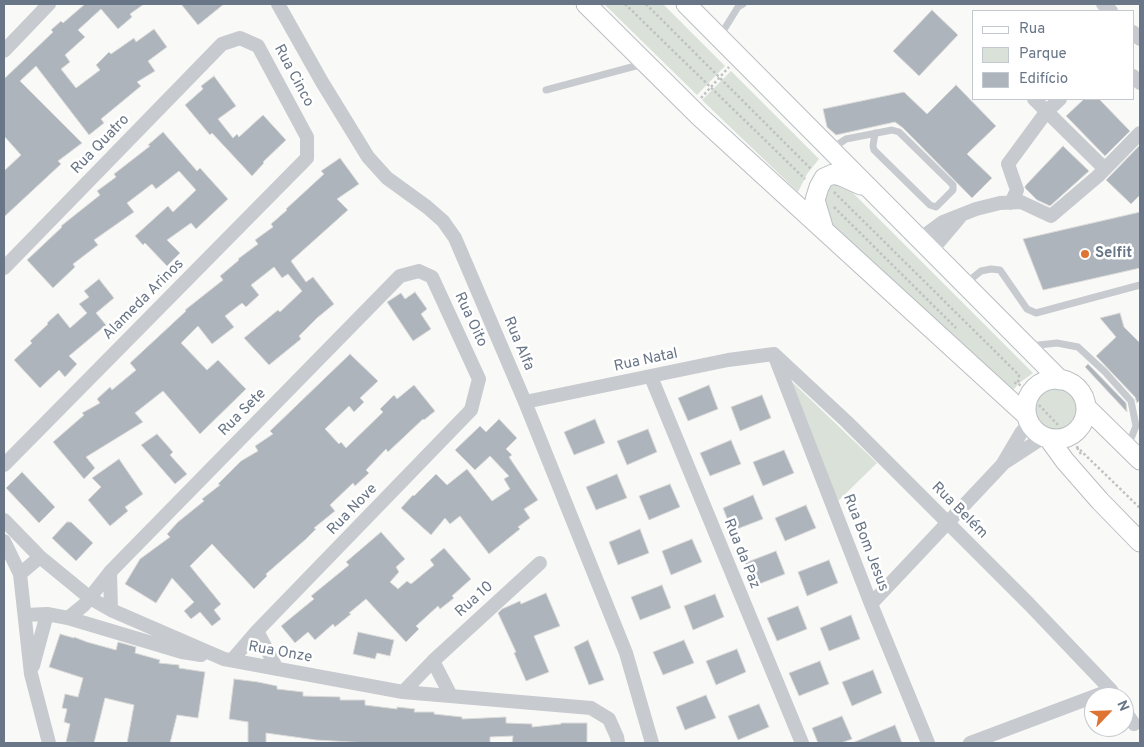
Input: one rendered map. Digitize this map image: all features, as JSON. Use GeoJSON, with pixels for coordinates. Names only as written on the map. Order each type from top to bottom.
{"type":"FeatureCollection","features":[{"type":"Feature","properties":{"kind":"main road"},"geometry":{"type":"LineString","coordinates":[[586,4],[692,108],[1028,419],[1036,432],[1047,438],[1082,481],[1140,542]]}},
{"type":"Feature","properties":{"kind":"main road"},"geometry":{"type":"LineString","coordinates":[[686,4],[1060,380]]}},
{"type":"Feature","properties":{"kind":"main road"},"geometry":{"type":"LineString","coordinates":[[824,230],[815,200],[818,187],[824,178],[833,174],[841,176],[871,190]]}},
{"type":"Feature","properties":{"kind":"main road"},"geometry":{"type":"LineString","coordinates":[[1028,419],[1024,389],[1046,381],[1060,380],[1068,382],[1080,392],[1086,407],[1134,454]]}},
{"type":"Feature","properties":{"kind":"main road"},"geometry":{"type":"LineString","coordinates":[[1047,438],[1072,441],[1076,431],[1082,424],[1086,407]]}},
{"type":"Feature","properties":{"kind":"street"},"geometry":{"type":"LineString","coordinates":[[4,51],[49,4]]}},
{"type":"Feature","properties":{"kind":"street","name":"Rua Alfa"},"geometry":{"type":"LineString","coordinates":[[278,4],[322,82],[368,157],[387,178],[428,207],[444,221],[455,238],[525,402],[626,653],[652,743]]}},
{"type":"Feature","properties":{"kind":"street","name":"Rua Cinco"},"geometry":{"type":"LineString","coordinates":[[222,44],[240,38],[258,46],[307,137],[307,158]]}},
{"type":"Feature","properties":{"kind":"street","name":"Rua Quatro"},"geometry":{"type":"LineString","coordinates":[[4,268],[222,44]]}},
{"type":"Feature","properties":{"kind":"street"},"geometry":{"type":"LineString","coordinates":[[1035,100],[1104,169]]}},
{"type":"Feature","properties":{"kind":"street"},"geometry":{"type":"LineString","coordinates":[[1011,203],[1017,190],[1008,164],[1047,111],[1059,100]]}},
{"type":"Feature","properties":{"kind":"street"},"geometry":{"type":"LineString","coordinates":[[926,244],[963,214],[1000,203],[1020,202],[1051,216],[1098,176],[1140,134]]}},
{"type":"Feature","properties":{"kind":"street","name":"Alameda Arinos"},"geometry":{"type":"LineString","coordinates":[[4,465],[307,158]]}},
{"type":"Feature","properties":{"kind":"street","name":"Rua Oito"},"geometry":{"type":"LineString","coordinates":[[400,276],[419,271],[432,277],[479,379],[471,410]]}},
{"type":"Feature","properties":{"kind":"street","name":"Rua Sete"},"geometry":{"type":"LineString","coordinates":[[68,618],[79,610],[110,572],[400,276]]}},
{"type":"Feature","properties":{"kind":"street","name":"Rua Natal"},"geometry":{"type":"LineString","coordinates":[[525,402],[728,360],[774,354]]}},
{"type":"Feature","properties":{"kind":"street","name":"Rua Belém"},"geometry":{"type":"LineString","coordinates":[[774,354],[847,422],[1029,604],[1107,687]]}},
{"type":"Feature","properties":{"kind":"street","name":"Rua Bom Jesus"},"geometry":{"type":"LineString","coordinates":[[774,354],[871,604],[928,743]]}},
{"type":"Feature","properties":{"kind":"street","name":"Rua da Paz"},"geometry":{"type":"LineString","coordinates":[[651,377],[802,743]]}},
{"type":"Feature","properties":{"kind":"street","name":"Rua Nove"},"geometry":{"type":"LineString","coordinates":[[228,660],[471,410]]}},
{"type":"Feature","properties":{"kind":"street"},"geometry":{"type":"LineString","coordinates":[[871,604],[1002,465],[1028,419]]}},
{"type":"Feature","properties":{"kind":"street"},"geometry":{"type":"LineString","coordinates":[[1002,465],[1047,438]]}},
{"type":"Feature","properties":{"kind":"street","name":"Rua Onze"},"geometry":{"type":"LineString","coordinates":[[4,520],[40,557],[90,598],[111,610],[228,660],[403,692],[591,708],[609,719],[618,743]]}},
{"type":"Feature","properties":{"kind":"street"},"geometry":{"type":"LineString","coordinates":[[4,541],[20,574],[31,674],[49,743]]}},
{"type":"Feature","properties":{"kind":"street"},"geometry":{"type":"LineString","coordinates":[[20,574],[40,557]]}},
{"type":"Feature","properties":{"kind":"street","name":"Rua 10"},"geometry":{"type":"LineString","coordinates":[[403,692],[433,661],[540,564]]}},
{"type":"Feature","properties":{"kind":"street"},"geometry":{"type":"LineString","coordinates":[[110,572],[111,610]]}},
{"type":"Feature","properties":{"kind":"street"},"geometry":{"type":"LineString","coordinates":[[25,615],[47,614],[68,618],[182,652],[228,660]]}},
{"type":"Feature","properties":{"kind":"street"},"geometry":{"type":"LineString","coordinates":[[31,674],[47,614]]}},
{"type":"Feature","properties":{"kind":"street"},"geometry":{"type":"LineString","coordinates":[[257,631],[277,669]]}},
{"type":"Feature","properties":{"kind":"street"},"geometry":{"type":"LineString","coordinates":[[433,661],[451,696]]}},
{"type":"Feature","properties":{"kind":"street"},"geometry":{"type":"LineString","coordinates":[[970,743],[1084,703]]}},
{"type":"Feature","properties":{"kind":"lane"},"geometry":{"type":"LineString","coordinates":[[719,37],[738,7],[743,4]]}},
{"type":"Feature","properties":{"kind":"lane"},"geometry":{"type":"LineString","coordinates":[[546,90],[646,63]]}},
{"type":"Feature","properties":{"kind":"lane"},"geometry":{"type":"LineString","coordinates":[[831,150],[846,139],[875,133],[892,130],[899,132],[953,185],[954,190],[936,207],[930,205],[874,150],[875,133]]}},
{"type":"Feature","properties":{"kind":"lane"},"geometry":{"type":"LineString","coordinates":[[965,284],[981,271],[1000,270],[1027,310],[1036,314],[1140,285]]}},
{"type":"Feature","properties":{"kind":"lane"},"geometry":{"type":"LineString","coordinates":[[1027,346],[1058,343],[1078,347],[1106,372],[1130,401],[1136,426],[1134,454]]}},
{"type":"Feature","properties":{"kind":"path"},"geometry":{"type":"LineString","coordinates":[[692,108],[739,57]]}},
{"type":"Feature","properties":{"kind":"path"},"geometry":{"type":"LineString","coordinates":[[1024,389],[1072,441],[1140,508]]}},
{"type":"Feature","properties":{"kind":"path"},"geometry":{"type":"LineString","coordinates":[[1072,441],[1087,462]]}},
{"type":"Feature","properties":{"kind":"green space"},"geometry":{"type":"Polygon","coordinates":[[[604,4],[663,4],[725,66],[697,95],[604,4]]]}},
{"type":"Feature","properties":{"kind":"green space"},"geometry":{"type":"Polygon","coordinates":[[[731,71],[819,159],[807,174],[798,192],[702,100],[731,71]]]}},
{"type":"Feature","properties":{"kind":"green space"},"geometry":{"type":"Polygon","coordinates":[[[840,180],[1033,373],[1018,384],[1010,395],[823,217],[821,203],[829,183],[840,180]]]}},
{"type":"Feature","properties":{"kind":"green space"},"geometry":{"type":"Polygon","coordinates":[[[787,377],[877,463],[837,502],[787,377]]]}},
{"type":"Feature","properties":{"kind":"green space"},"geometry":{"type":"Polygon","coordinates":[[[1056,388],[1071,394],[1077,409],[1071,424],[1056,430],[1041,424],[1035,409],[1041,394],[1056,388]]]}},
{"type":"Feature","properties":{"kind":"building"},"geometry":{"type":"Polygon","coordinates":[[[85,4],[144,4],[130,14],[132,17],[118,29],[101,9],[78,30],[85,37],[65,55],[70,62],[61,69],[76,88],[100,70],[96,65],[109,52],[111,54],[134,38],[136,42],[154,29],[167,47],[148,61],[155,71],[137,82],[141,86],[101,119],[104,123],[89,135],[36,66],[20,81],[82,143],[58,161],[61,164],[4,217],[4,171],[21,155],[4,136],[4,79],[53,32],[51,30],[61,21],[63,23],[85,4]]]}},
{"type":"Feature","properties":{"kind":"building"},"geometry":{"type":"Polygon","coordinates":[[[181,4],[224,4],[198,25],[181,4]]]}},
{"type":"Feature","properties":{"kind":"building"},"geometry":{"type":"Polygon","coordinates":[[[932,10],[958,35],[919,76],[893,51],[932,10]]]}},
{"type":"Feature","properties":{"kind":"building"},"geometry":{"type":"Polygon","coordinates":[[[214,76],[236,106],[218,119],[233,138],[237,134],[239,137],[263,115],[286,140],[263,162],[252,176],[212,133],[210,135],[185,105],[203,89],[201,86],[214,76]]]}},
{"type":"Feature","properties":{"kind":"building"},"geometry":{"type":"Polygon","coordinates":[[[956,85],[996,126],[967,154],[992,178],[972,198],[895,122],[836,135],[827,127],[823,109],[904,92],[927,114],[956,85]]]}},
{"type":"Feature","properties":{"kind":"building"},"geometry":{"type":"Polygon","coordinates":[[[1083,100],[1100,100],[1130,131],[1105,156],[1066,116],[1083,100]]]}},
{"type":"Feature","properties":{"kind":"building"},"geometry":{"type":"Polygon","coordinates":[[[163,132],[197,171],[200,168],[228,199],[196,229],[191,223],[167,240],[180,253],[167,266],[145,243],[143,245],[135,236],[168,206],[173,212],[196,190],[179,171],[156,189],[152,184],[127,203],[134,212],[94,240],[98,245],[73,264],[75,267],[53,288],[27,260],[61,226],[100,195],[97,191],[116,177],[114,174],[150,146],[148,145],[163,132]]]}},
{"type":"Feature","properties":{"kind":"building"},"geometry":{"type":"Polygon","coordinates":[[[1140,145],[1140,195],[1131,204],[1106,180],[1140,145]]]}},
{"type":"Feature","properties":{"kind":"building"},"geometry":{"type":"Polygon","coordinates":[[[1063,146],[1089,171],[1050,206],[1037,200],[1025,186],[1063,146]]]}},
{"type":"Feature","properties":{"kind":"building"},"geometry":{"type":"Polygon","coordinates":[[[340,158],[359,184],[337,199],[348,210],[291,261],[306,282],[313,277],[334,304],[299,336],[301,339],[269,365],[244,338],[278,310],[280,312],[302,291],[288,274],[282,278],[274,267],[251,285],[259,295],[246,307],[242,303],[225,316],[234,327],[212,344],[198,326],[181,343],[207,370],[218,360],[246,389],[200,434],[163,391],[135,413],[143,422],[86,457],[95,468],[84,479],[53,442],[84,415],[82,413],[100,403],[97,399],[110,387],[112,390],[136,370],[130,363],[185,310],[223,280],[220,276],[258,244],[255,240],[273,227],[271,224],[324,174],[321,171],[340,158]]]}},
{"type":"Feature","properties":{"kind":"building","name":"Selfit"},"geometry":{"type":"Polygon","coordinates":[[[1140,212],[1140,268],[1043,290],[1023,239],[1140,212]]]}},
{"type":"Feature","properties":{"kind":"building"},"geometry":{"type":"Polygon","coordinates":[[[99,279],[114,298],[96,313],[106,325],[69,356],[77,364],[65,377],[59,370],[40,388],[14,360],[32,343],[30,341],[58,313],[70,328],[87,313],[79,304],[89,297],[84,291],[99,279]]]}},
{"type":"Feature","properties":{"kind":"building"},"geometry":{"type":"Polygon","coordinates":[[[415,292],[427,309],[421,314],[431,329],[413,341],[387,302],[401,293],[405,299],[415,292]]]}},
{"type":"Feature","properties":{"kind":"building"},"geometry":{"type":"Polygon","coordinates":[[[1120,313],[1124,327],[1140,343],[1140,400],[1137,403],[1135,397],[1096,356],[1116,337],[1100,318],[1120,313]]]}},
{"type":"Feature","properties":{"kind":"building"},"geometry":{"type":"Polygon","coordinates":[[[350,354],[378,381],[360,398],[364,402],[354,412],[349,406],[325,429],[339,444],[341,442],[346,448],[383,412],[380,409],[394,395],[397,399],[414,385],[435,411],[423,419],[388,452],[386,449],[366,470],[369,473],[355,486],[353,483],[330,505],[335,511],[314,528],[316,529],[306,539],[266,574],[267,576],[254,589],[212,544],[190,566],[221,604],[214,610],[221,619],[212,626],[200,612],[191,619],[184,611],[194,602],[172,578],[156,603],[125,584],[140,559],[170,537],[167,534],[178,522],[204,501],[202,499],[220,485],[218,484],[241,461],[258,451],[255,446],[273,434],[270,431],[350,354]]]}},
{"type":"Feature","properties":{"kind":"building"},"geometry":{"type":"Polygon","coordinates":[[[1088,364],[1126,403],[1127,412],[1085,367],[1088,364]]]}},
{"type":"Feature","properties":{"kind":"building"},"geometry":{"type":"Polygon","coordinates":[[[709,385],[718,409],[688,421],[678,398],[709,385]]]}},
{"type":"Feature","properties":{"kind":"building"},"geometry":{"type":"Polygon","coordinates":[[[762,395],[771,418],[740,431],[731,407],[762,395]]]}},
{"type":"Feature","properties":{"kind":"building"},"geometry":{"type":"Polygon","coordinates":[[[499,419],[517,438],[506,449],[512,455],[509,457],[538,500],[524,509],[530,518],[518,527],[520,529],[489,554],[460,516],[450,524],[445,518],[431,535],[401,508],[436,474],[447,485],[467,469],[492,501],[510,489],[504,479],[509,476],[490,456],[475,470],[455,450],[480,426],[486,432],[499,419]]]}},
{"type":"Feature","properties":{"kind":"building"},"geometry":{"type":"Polygon","coordinates":[[[595,419],[605,443],[574,455],[564,432],[595,419]]]}},
{"type":"Feature","properties":{"kind":"building"},"geometry":{"type":"Polygon","coordinates":[[[648,429],[657,452],[627,465],[617,441],[648,429]]]}},
{"type":"Feature","properties":{"kind":"building"},"geometry":{"type":"Polygon","coordinates":[[[157,434],[173,452],[170,455],[187,474],[175,484],[141,445],[157,434]]]}},
{"type":"Feature","properties":{"kind":"building"},"geometry":{"type":"Polygon","coordinates":[[[731,440],[741,464],[710,476],[700,453],[731,440]]]}},
{"type":"Feature","properties":{"kind":"building"},"geometry":{"type":"Polygon","coordinates":[[[784,450],[794,473],[763,486],[753,462],[784,450]]]}},
{"type":"Feature","properties":{"kind":"building"},"geometry":{"type":"Polygon","coordinates":[[[119,459],[143,494],[125,507],[128,511],[110,526],[88,500],[101,487],[92,478],[119,459]]]}},
{"type":"Feature","properties":{"kind":"building"},"geometry":{"type":"Polygon","coordinates":[[[22,472],[55,507],[39,523],[6,488],[22,472]]]}},
{"type":"Feature","properties":{"kind":"building"},"geometry":{"type":"Polygon","coordinates":[[[617,474],[627,498],[596,510],[586,487],[617,474]]]}},
{"type":"Feature","properties":{"kind":"building"},"geometry":{"type":"Polygon","coordinates":[[[670,484],[680,507],[649,520],[639,496],[670,484]]]}},
{"type":"Feature","properties":{"kind":"building"},"geometry":{"type":"Polygon","coordinates":[[[753,495],[763,519],[732,531],[723,508],[753,495]]]}},
{"type":"Feature","properties":{"kind":"building"},"geometry":{"type":"Polygon","coordinates":[[[806,505],[816,528],[785,541],[775,518],[806,505]]]}},
{"type":"Feature","properties":{"kind":"building"},"geometry":{"type":"Polygon","coordinates":[[[67,522],[71,522],[93,543],[76,561],[52,538],[67,522]]]}},
{"type":"Feature","properties":{"kind":"building"},"geometry":{"type":"Polygon","coordinates":[[[640,529],[649,553],[618,565],[609,542],[640,529]]]}},
{"type":"Feature","properties":{"kind":"building"},"geometry":{"type":"Polygon","coordinates":[[[381,532],[405,559],[396,567],[399,572],[390,582],[398,589],[407,581],[411,584],[434,565],[430,560],[444,548],[471,579],[452,596],[454,598],[440,609],[438,606],[416,626],[419,629],[406,642],[366,599],[335,627],[333,624],[315,640],[308,632],[295,643],[281,626],[314,599],[311,596],[349,565],[346,562],[381,532]]]}},
{"type":"Feature","properties":{"kind":"building"},"geometry":{"type":"Polygon","coordinates":[[[692,539],[702,562],[671,575],[662,551],[692,539]]]}},
{"type":"Feature","properties":{"kind":"building"},"geometry":{"type":"Polygon","coordinates":[[[776,551],[785,574],[754,586],[745,563],[776,551]]]}},
{"type":"Feature","properties":{"kind":"building"},"geometry":{"type":"Polygon","coordinates":[[[829,560],[838,583],[807,596],[798,572],[829,560]]]}},
{"type":"Feature","properties":{"kind":"building"},"geometry":{"type":"Polygon","coordinates":[[[662,585],[671,608],[640,620],[631,597],[662,585]]]}},
{"type":"Feature","properties":{"kind":"building"},"geometry":{"type":"Polygon","coordinates":[[[546,593],[560,626],[534,636],[549,672],[526,681],[514,653],[516,652],[498,613],[502,609],[520,601],[521,604],[546,593]]]}},
{"type":"Feature","properties":{"kind":"building"},"geometry":{"type":"Polygon","coordinates":[[[715,594],[724,617],[693,630],[684,606],[715,594]]]}},
{"type":"Feature","properties":{"kind":"building"},"geometry":{"type":"Polygon","coordinates":[[[798,606],[807,629],[777,641],[767,618],[798,606]]]}},
{"type":"Feature","properties":{"kind":"building"},"geometry":{"type":"Polygon","coordinates":[[[851,615],[860,639],[829,651],[820,628],[851,615]]]}},
{"type":"Feature","properties":{"kind":"building"},"geometry":{"type":"Polygon","coordinates":[[[358,632],[394,640],[390,656],[377,653],[375,659],[353,654],[358,632]]]}},
{"type":"Feature","properties":{"kind":"building"},"geometry":{"type":"Polygon","coordinates":[[[60,634],[116,650],[118,642],[136,647],[135,653],[160,660],[159,663],[179,665],[179,668],[205,672],[198,718],[177,715],[170,743],[127,743],[134,705],[105,698],[94,743],[66,742],[70,724],[64,722],[67,709],[62,708],[65,694],[78,697],[83,678],[49,667],[60,634]]]}},
{"type":"Feature","properties":{"kind":"building"},"geometry":{"type":"Polygon","coordinates":[[[588,640],[604,680],[589,685],[574,647],[588,640]]]}},
{"type":"Feature","properties":{"kind":"building"},"geometry":{"type":"Polygon","coordinates":[[[684,640],[694,663],[663,675],[653,652],[684,640]]]}},
{"type":"Feature","properties":{"kind":"building"},"geometry":{"type":"Polygon","coordinates":[[[737,649],[746,672],[716,685],[706,661],[737,649]]]}},
{"type":"Feature","properties":{"kind":"building"},"geometry":{"type":"Polygon","coordinates":[[[820,661],[829,684],[799,696],[789,673],[820,661]]]}},
{"type":"Feature","properties":{"kind":"building"},"geometry":{"type":"Polygon","coordinates":[[[873,670],[882,693],[852,706],[842,682],[873,670]]]}},
{"type":"Feature","properties":{"kind":"building"},"geometry":{"type":"Polygon","coordinates":[[[234,679],[277,686],[277,689],[303,692],[303,696],[340,697],[340,700],[365,700],[365,705],[415,709],[414,712],[434,712],[434,714],[462,717],[462,719],[506,717],[506,723],[532,724],[532,727],[561,723],[587,723],[587,743],[512,743],[513,736],[490,737],[490,743],[368,743],[316,740],[266,733],[266,743],[248,743],[248,722],[229,719],[234,679]]]}},
{"type":"Feature","properties":{"kind":"building"},"geometry":{"type":"Polygon","coordinates":[[[706,695],[716,718],[685,730],[676,707],[706,695]]]}},
{"type":"Feature","properties":{"kind":"building"},"geometry":{"type":"Polygon","coordinates":[[[759,704],[769,727],[738,740],[728,716],[759,704]]]}},
{"type":"Feature","properties":{"kind":"building"},"geometry":{"type":"Polygon","coordinates":[[[842,716],[852,739],[841,743],[818,743],[812,728],[842,716]]]}},
{"type":"Feature","properties":{"kind":"building"},"geometry":{"type":"Polygon","coordinates":[[[895,725],[902,743],[852,743],[895,725]]]}},
{"type":"Feature","properties":{"kind":"place","name":"Selfit"},"geometry":{"type":"Point","coordinates":[1085,254]}}]}
